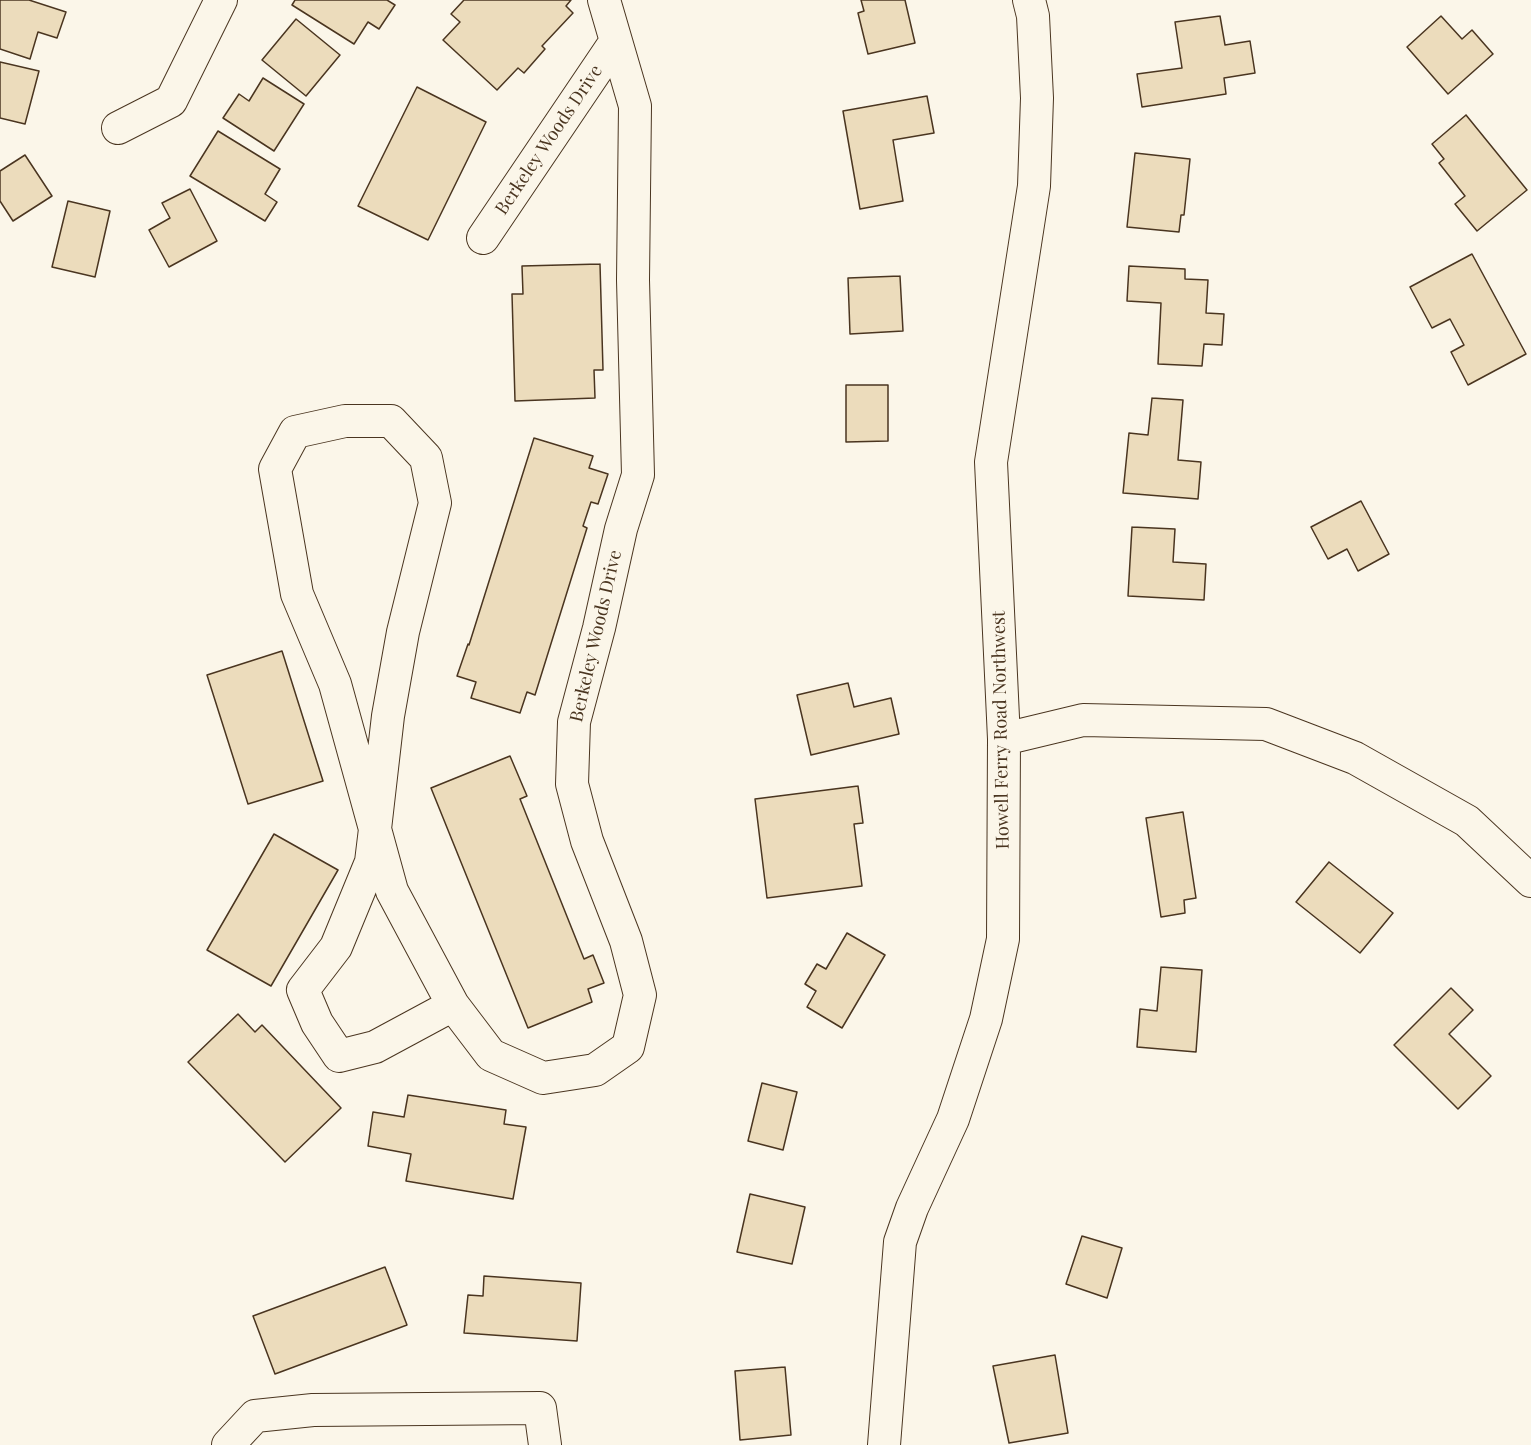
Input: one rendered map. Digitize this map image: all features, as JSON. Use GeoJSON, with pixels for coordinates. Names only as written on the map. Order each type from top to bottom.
{"type":"FeatureCollection","features":[{"type":"Feature","properties":{"kind":"street"},"geometry":{"type":"LineString","coordinates":[[118,128],[171,101],[221,0]]}},
{"type":"Feature","properties":{"kind":"street","name":"Berkeley Woods Drive"},"geometry":{"type":"LineString","coordinates":[[453,1005],[375,1047],[339,1056],[317,1023],[303,990],[336,947],[371,862],[375,829],[388,716],[403,632],[435,503],[426,458],[391,421],[345,421],[295,432],[275,469],[297,594],[335,684],[375,829],[392,891],[453,1005],[491,1055],[543,1078],[595,1070],[628,1047],[640,995],[626,941],[587,841],[572,784],[574,722],[621,529],[638,475],[633,280],[635,106],[604,0]]}},
{"type":"Feature","properties":{"kind":"street","name":"Howell Ferry Road Northwest"},"geometry":{"type":"LineString","coordinates":[[884,1445],[900,1242],[912,1208],[953,1119],[986,1019],[1003,939],[1004,739],[992,462],[1034,186],[1037,98],[1033,16],[1029,0]]}},
{"type":"Feature","properties":{"kind":"street","name":"Berkeley Woods Drive"},"geometry":{"type":"LineString","coordinates":[[483,238],[616,41]]}},
{"type":"Feature","properties":{"kind":"street"},"geometry":{"type":"LineString","coordinates":[[1004,739],[1083,720],[1266,724],[1356,758],[1467,821],[1531,881]]}},
{"type":"Feature","properties":{"kind":"street"},"geometry":{"type":"LineString","coordinates":[[228,1445],[255,1416],[313,1410],[540,1408],[545,1445]]}},
{"type":"Feature","properties":{"kind":"building"},"geometry":{"type":"Polygon","coordinates":[[[0,0],[29,0],[66,12],[57,38],[38,32],[30,59],[0,49],[0,0]]]}},
{"type":"Feature","properties":{"kind":"building"},"geometry":{"type":"Polygon","coordinates":[[[295,0],[387,0],[395,5],[379,29],[368,22],[354,44],[292,5],[295,0]]]}},
{"type":"Feature","properties":{"kind":"building"},"geometry":{"type":"Polygon","coordinates":[[[464,0],[571,0],[566,6],[573,13],[542,46],[545,49],[524,73],[518,68],[497,90],[443,40],[460,22],[451,14],[464,0]]]}},
{"type":"Feature","properties":{"kind":"building"},"geometry":{"type":"Polygon","coordinates":[[[861,0],[905,0],[915,43],[868,54],[858,13],[864,11],[861,0]]]}},
{"type":"Feature","properties":{"kind":"building"},"geometry":{"type":"Polygon","coordinates":[[[1220,16],[1225,45],[1250,41],[1255,73],[1224,78],[1226,94],[1142,107],[1137,74],[1182,68],[1175,22],[1220,16]]]}},
{"type":"Feature","properties":{"kind":"building"},"geometry":{"type":"Polygon","coordinates":[[[1441,16],[1462,39],[1472,30],[1493,54],[1448,94],[1407,47],[1441,16]]]}},
{"type":"Feature","properties":{"kind":"building"},"geometry":{"type":"Polygon","coordinates":[[[296,19],[340,55],[306,96],[262,60],[296,19]]]}},
{"type":"Feature","properties":{"kind":"building"},"geometry":{"type":"Polygon","coordinates":[[[0,62],[39,71],[25,124],[0,118],[0,62]]]}},
{"type":"Feature","properties":{"kind":"building"},"geometry":{"type":"Polygon","coordinates":[[[263,78],[304,104],[274,151],[223,118],[239,94],[249,101],[263,78]]]}},
{"type":"Feature","properties":{"kind":"building"},"geometry":{"type":"Polygon","coordinates":[[[417,87],[486,122],[428,240],[358,206],[417,87]]]}},
{"type":"Feature","properties":{"kind":"building"},"geometry":{"type":"Polygon","coordinates":[[[927,96],[934,133],[893,140],[903,201],[860,209],[843,111],[927,96]]]}},
{"type":"Feature","properties":{"kind":"building"},"geometry":{"type":"Polygon","coordinates":[[[1466,115],[1527,190],[1477,231],[1455,204],[1465,196],[1439,163],[1444,159],[1432,144],[1466,115]]]}},
{"type":"Feature","properties":{"kind":"building"},"geometry":{"type":"Polygon","coordinates":[[[218,131],[280,169],[265,194],[277,202],[265,221],[190,176],[218,131]]]}},
{"type":"Feature","properties":{"kind":"building"},"geometry":{"type":"Polygon","coordinates":[[[1135,153],[1190,159],[1184,215],[1181,215],[1179,232],[1127,227],[1135,153]]]}},
{"type":"Feature","properties":{"kind":"building"},"geometry":{"type":"Polygon","coordinates":[[[25,155],[52,196],[13,221],[0,201],[0,171],[25,155]]]}},
{"type":"Feature","properties":{"kind":"building"},"geometry":{"type":"Polygon","coordinates":[[[190,189],[217,241],[169,267],[149,230],[170,218],[162,203],[190,189]]]}},
{"type":"Feature","properties":{"kind":"building"},"geometry":{"type":"Polygon","coordinates":[[[68,201],[110,211],[95,277],[52,267],[68,201]]]}},
{"type":"Feature","properties":{"kind":"building"},"geometry":{"type":"Polygon","coordinates":[[[1472,254],[1526,354],[1468,385],[1451,352],[1464,345],[1450,319],[1432,328],[1410,287],[1472,254]]]}},
{"type":"Feature","properties":{"kind":"building"},"geometry":{"type":"Polygon","coordinates":[[[600,264],[603,370],[594,370],[595,398],[515,401],[512,294],[523,294],[522,266],[600,264]]]}},
{"type":"Feature","properties":{"kind":"building"},"geometry":{"type":"Polygon","coordinates":[[[1129,266],[1185,269],[1185,279],[1208,280],[1206,313],[1224,314],[1222,345],[1204,344],[1202,366],[1158,364],[1161,303],[1127,301],[1129,266]]]}},
{"type":"Feature","properties":{"kind":"building"},"geometry":{"type":"Polygon","coordinates":[[[900,276],[903,331],[850,334],[848,278],[900,276]]]}},
{"type":"Feature","properties":{"kind":"building"},"geometry":{"type":"Polygon","coordinates":[[[846,385],[888,385],[888,441],[846,442],[846,385]]]}},
{"type":"Feature","properties":{"kind":"building"},"geometry":{"type":"Polygon","coordinates":[[[1152,398],[1183,400],[1178,460],[1201,462],[1198,499],[1123,493],[1129,433],[1148,435],[1152,398]]]}},
{"type":"Feature","properties":{"kind":"building"},"geometry":{"type":"Polygon","coordinates":[[[534,438],[593,456],[589,468],[608,474],[598,504],[591,502],[583,526],[587,528],[535,695],[527,692],[520,713],[471,698],[476,682],[457,676],[469,645],[534,438]]]}},
{"type":"Feature","properties":{"kind":"building"},"geometry":{"type":"Polygon","coordinates":[[[1361,501],[1389,554],[1358,571],[1347,549],[1328,559],[1311,527],[1361,501]]]}},
{"type":"Feature","properties":{"kind":"building"},"geometry":{"type":"Polygon","coordinates":[[[1132,527],[1175,529],[1173,562],[1206,564],[1204,600],[1128,596],[1132,527]]]}},
{"type":"Feature","properties":{"kind":"building"},"geometry":{"type":"Polygon","coordinates":[[[282,651],[323,781],[248,804],[207,675],[282,651]]]}},
{"type":"Feature","properties":{"kind":"building"},"geometry":{"type":"Polygon","coordinates":[[[848,683],[854,707],[891,698],[899,734],[811,755],[797,695],[848,683]]]}},
{"type":"Feature","properties":{"kind":"building"},"geometry":{"type":"Polygon","coordinates":[[[510,756],[527,796],[520,799],[584,959],[593,955],[604,983],[588,989],[592,1002],[528,1028],[431,788],[510,756]]]}},
{"type":"Feature","properties":{"kind":"building"},"geometry":{"type":"Polygon","coordinates":[[[858,786],[863,823],[854,824],[862,886],[767,898],[755,799],[858,786]]]}},
{"type":"Feature","properties":{"kind":"building"},"geometry":{"type":"Polygon","coordinates":[[[1183,812],[1196,898],[1184,900],[1185,913],[1161,917],[1146,818],[1183,812]]]}},
{"type":"Feature","properties":{"kind":"building"},"geometry":{"type":"Polygon","coordinates":[[[274,834],[338,870],[271,986],[207,950],[274,834]]]}},
{"type":"Feature","properties":{"kind":"building"},"geometry":{"type":"Polygon","coordinates":[[[1329,862],[1393,913],[1360,953],[1296,902],[1329,862]]]}},
{"type":"Feature","properties":{"kind":"building"},"geometry":{"type":"Polygon","coordinates":[[[847,933],[885,955],[842,1028],[807,1007],[816,991],[805,984],[817,964],[826,969],[847,933]]]}},
{"type":"Feature","properties":{"kind":"building"},"geometry":{"type":"Polygon","coordinates":[[[1161,967],[1202,970],[1196,1052],[1137,1047],[1140,1009],[1157,1011],[1161,967]]]}},
{"type":"Feature","properties":{"kind":"building"},"geometry":{"type":"Polygon","coordinates":[[[1451,988],[1473,1010],[1449,1034],[1491,1076],[1458,1109],[1394,1045],[1451,988]]]}},
{"type":"Feature","properties":{"kind":"building"},"geometry":{"type":"Polygon","coordinates":[[[238,1014],[255,1032],[262,1025],[341,1108],[285,1162],[188,1062],[238,1014]]]}},
{"type":"Feature","properties":{"kind":"building"},"geometry":{"type":"Polygon","coordinates":[[[762,1083],[797,1092],[783,1150],[748,1141],[762,1083]]]}},
{"type":"Feature","properties":{"kind":"building"},"geometry":{"type":"Polygon","coordinates":[[[408,1095],[506,1110],[504,1124],[526,1127],[513,1199],[406,1181],[411,1154],[368,1146],[373,1112],[404,1117],[408,1095]]]}},
{"type":"Feature","properties":{"kind":"building"},"geometry":{"type":"Polygon","coordinates":[[[750,1194],[805,1207],[792,1264],[737,1252],[750,1194]]]}},
{"type":"Feature","properties":{"kind":"building"},"geometry":{"type":"Polygon","coordinates":[[[1082,1236],[1122,1248],[1107,1298],[1066,1284],[1082,1236]]]}},
{"type":"Feature","properties":{"kind":"building"},"geometry":{"type":"Polygon","coordinates":[[[385,1267],[407,1325],[275,1374],[253,1316],[385,1267]]]}},
{"type":"Feature","properties":{"kind":"building"},"geometry":{"type":"Polygon","coordinates":[[[484,1276],[581,1283],[577,1341],[464,1333],[468,1295],[483,1296],[484,1276]]]}},
{"type":"Feature","properties":{"kind":"building"},"geometry":{"type":"Polygon","coordinates":[[[1055,1355],[1068,1433],[1009,1443],[993,1366],[1055,1355]]]}},
{"type":"Feature","properties":{"kind":"building"},"geometry":{"type":"Polygon","coordinates":[[[785,1367],[791,1435],[740,1440],[735,1371],[785,1367]]]}}]}
